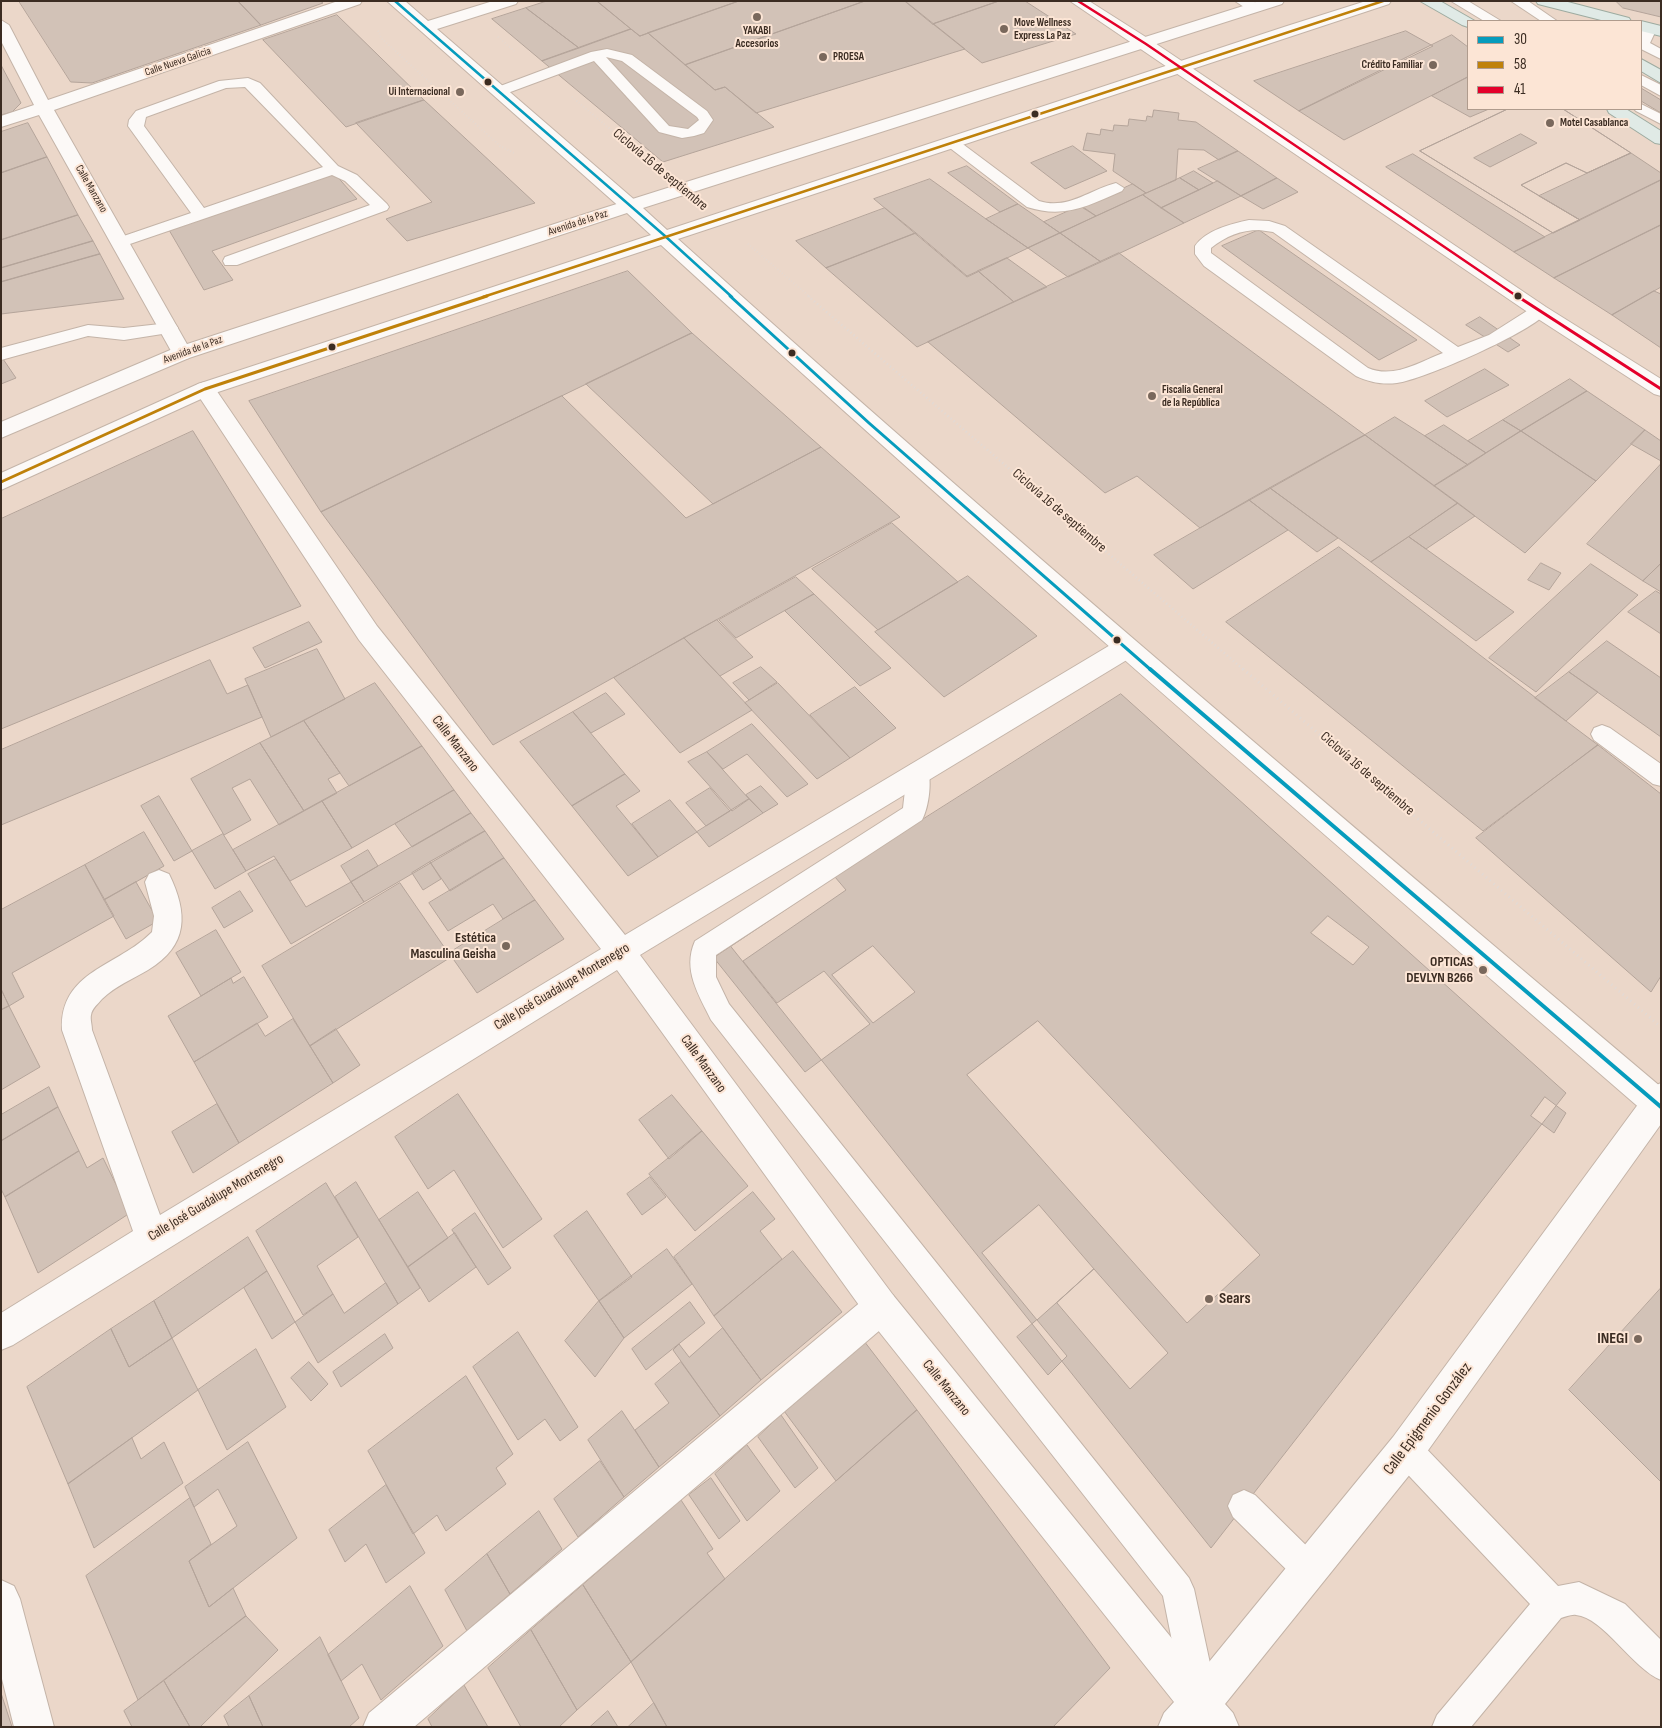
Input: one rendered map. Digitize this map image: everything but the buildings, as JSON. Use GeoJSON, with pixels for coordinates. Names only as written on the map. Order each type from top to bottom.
{"type":"FeatureCollection","features":[{"type":"Feature","properties":{"kind":"main road"},"geometry":{"type":"LineString","coordinates":[[1428,1],[1467,21]]}},
{"type":"Feature","properties":{"kind":"main road"},"geometry":{"type":"LineString","coordinates":[[1549,1],[1577,20]]}},
{"type":"Feature","properties":{"kind":"main road"},"geometry":{"type":"LineString","coordinates":[[1549,1],[1619,20]]}},
{"type":"Feature","properties":{"kind":"main road"},"geometry":{"type":"LineString","coordinates":[[1642,65],[1661,78]]}},
{"type":"Feature","properties":{"kind":"main road"},"geometry":{"type":"LineString","coordinates":[[1617,110],[1661,138]]}},
{"type":"Feature","properties":{"kind":"street","name":"Calle Nueva Galicia"},"geometry":{"type":"LineString","coordinates":[[1,122],[354,1]]}},
{"type":"Feature","properties":{"kind":"street"},"geometry":{"type":"LineString","coordinates":[[395,1],[665,236],[869,423],[1126,648],[1660,1103]]}},
{"type":"Feature","properties":{"kind":"street"},"geometry":{"type":"LineString","coordinates":[[426,27],[510,1]]}},
{"type":"Feature","properties":{"kind":"street"},"geometry":{"type":"LineString","coordinates":[[1078,1],[1146,44],[1539,311],[1661,388]]}},
{"type":"Feature","properties":{"kind":"street","name":"Avenida de la Paz"},"geometry":{"type":"LineString","coordinates":[[1,431],[182,353],[630,206],[1146,44],[1249,4],[1276,1]]}},
{"type":"Feature","properties":{"kind":"street"},"geometry":{"type":"LineString","coordinates":[[1,482],[205,389],[950,142],[1383,1]]}},
{"type":"Feature","properties":{"kind":"street","name":"Calle Manzano"},"geometry":{"type":"LineString","coordinates":[[1,25],[44,108],[182,353]]}},
{"type":"Feature","properties":{"kind":"street","name":"Calle Manzano"},"geometry":{"type":"LineString","coordinates":[[205,389],[368,633],[621,952],[881,1307],[1199,1719]]}},
{"type":"Feature","properties":{"kind":"street","name":"Calle José Guadalupe Montenegro"},"geometry":{"type":"LineString","coordinates":[[1,1333],[152,1238],[621,952],[1126,648]]}},
{"type":"Feature","properties":{"kind":"street"},"geometry":{"type":"LineString","coordinates":[[152,1238],[77,1030],[77,1012],[85,995],[102,981],[145,956],[160,943],[168,928],[168,912],[158,882]]}},
{"type":"Feature","properties":{"kind":"street","name":"Calle Epigmenio González"},"geometry":{"type":"LineString","coordinates":[[1199,1719],[1309,1570],[1406,1450],[1660,1103]]}},
{"type":"Feature","properties":{"kind":"street"},"geometry":{"type":"LineString","coordinates":[[383,1727],[881,1307]]}},
{"type":"Feature","properties":{"kind":"street"},"geometry":{"type":"LineString","coordinates":[[1,1599],[34,1727]]}},
{"type":"Feature","properties":{"kind":"lane"},"geometry":{"type":"LineString","coordinates":[[1458,1],[1492,20]]}},
{"type":"Feature","properties":{"kind":"lane"},"geometry":{"type":"LineString","coordinates":[[1518,1],[1548,20]]}},
{"type":"Feature","properties":{"kind":"lane"},"geometry":{"type":"LineString","coordinates":[[1642,42],[1651,28]]}},
{"type":"Feature","properties":{"kind":"lane"},"geometry":{"type":"LineString","coordinates":[[1642,45],[1661,55]]}},
{"type":"Feature","properties":{"kind":"lane"},"geometry":{"type":"LineString","coordinates":[[500,92],[596,56],[607,53],[627,58],[702,114],[706,120],[703,127],[695,132],[686,134],[674,133],[664,129],[596,56]]}},
{"type":"Feature","properties":{"kind":"lane"},"geometry":{"type":"LineString","coordinates":[[1642,80],[1661,92]]}},
{"type":"Feature","properties":{"kind":"lane"},"geometry":{"type":"LineString","coordinates":[[200,214],[136,126],[136,120],[140,114],[224,84],[248,82],[255,86],[333,169],[351,178],[381,207],[231,261]]}},
{"type":"Feature","properties":{"kind":"lane"},"geometry":{"type":"LineString","coordinates":[[1642,109],[1661,120]]}},
{"type":"Feature","properties":{"kind":"lane"},"geometry":{"type":"LineString","coordinates":[[950,142],[1033,204],[1044,209],[1068,208],[1116,188]]}},
{"type":"Feature","properties":{"kind":"lane"},"geometry":{"type":"LineString","coordinates":[[121,242],[333,169]]}},
{"type":"Feature","properties":{"kind":"lane"},"geometry":{"type":"LineString","coordinates":[[1456,354],[1278,229],[1267,224],[1248,224],[1210,240],[1203,246],[1203,254],[1210,262],[1362,372],[1374,377],[1387,379],[1399,377],[1495,339],[1539,311]]}},
{"type":"Feature","properties":{"kind":"lane"},"geometry":{"type":"LineString","coordinates":[[1,354],[88,330],[124,334],[169,328]]}},
{"type":"Feature","properties":{"kind":"lane"},"geometry":{"type":"LineString","coordinates":[[1602,734],[1661,777]]}},
{"type":"Feature","properties":{"kind":"lane"},"geometry":{"type":"LineString","coordinates":[[918,772],[914,813],[704,950],[703,978],[720,1012],[1178,1589],[1199,1719]]}},
{"type":"Feature","properties":{"kind":"lane"},"geometry":{"type":"LineString","coordinates":[[1406,1450],[1552,1604]]}},
{"type":"Feature","properties":{"kind":"lane"},"geometry":{"type":"LineString","coordinates":[[1244,1506],[1309,1570]]}},
{"type":"Feature","properties":{"kind":"lane"},"geometry":{"type":"LineString","coordinates":[[1449,1727],[1526,1632],[1552,1604],[1579,1598],[1612,1616],[1661,1664]]}},
{"type":"Feature","properties":{"kind":"path","name":"Ciclovía 16 de septiembre"},"geometry":{"type":"LineString","coordinates":[[469,14],[684,189]]}},
{"type":"Feature","properties":{"kind":"path","name":"Ciclovía 16 de septiembre"},"geometry":{"type":"LineString","coordinates":[[718,219],[1661,1027]]}},
{"type":"Feature","properties":{"kind":"transit line","name":"30"},"geometry":{"type":"LineString","coordinates":[[395,1],[665,236],[869,423],[1126,648],[1661,1107]]}},
{"type":"Feature","properties":{"kind":"transit line","name":"41"},"geometry":{"type":"LineString","coordinates":[[1078,1],[1146,44],[1539,311],[1661,389]]}},
{"type":"Feature","properties":{"kind":"transit line","name":"58"},"geometry":{"type":"LineString","coordinates":[[1,482],[205,389],[1293,29],[1383,1]]}},
{"type":"Feature","properties":{"kind":"place","name":"YAKABI Accesorios"},"geometry":{"type":"Point","coordinates":[757,17]}},
{"type":"Feature","properties":{"kind":"place","name":"Move Wellness Express La Paz"},"geometry":{"type":"Point","coordinates":[1004,29]}},
{"type":"Feature","properties":{"kind":"place","name":"PROESA"},"geometry":{"type":"Point","coordinates":[823,57]}},
{"type":"Feature","properties":{"kind":"place","name":"Crédito Familiar"},"geometry":{"type":"Point","coordinates":[1433,65]}},
{"type":"Feature","properties":{"kind":"place","name":"Ui Internacional"},"geometry":{"type":"Point","coordinates":[460,92]}},
{"type":"Feature","properties":{"kind":"place","name":"Motel Casablanca"},"geometry":{"type":"Point","coordinates":[1550,123]}},
{"type":"Feature","properties":{"kind":"place","name":"Fiscalía General de la República"},"geometry":{"type":"Point","coordinates":[1152,396]}},
{"type":"Feature","properties":{"kind":"place","name":"Estética Masculina Geisha"},"geometry":{"type":"Point","coordinates":[506,946]}},
{"type":"Feature","properties":{"kind":"place","name":"OPTICAS DEVLYN B266"},"geometry":{"type":"Point","coordinates":[1483,970]}},
{"type":"Feature","properties":{"kind":"place","name":"Sears"},"geometry":{"type":"Point","coordinates":[1209,1299]}},
{"type":"Feature","properties":{"kind":"place","name":"INEGI"},"geometry":{"type":"Point","coordinates":[1638,1339]}}]}
